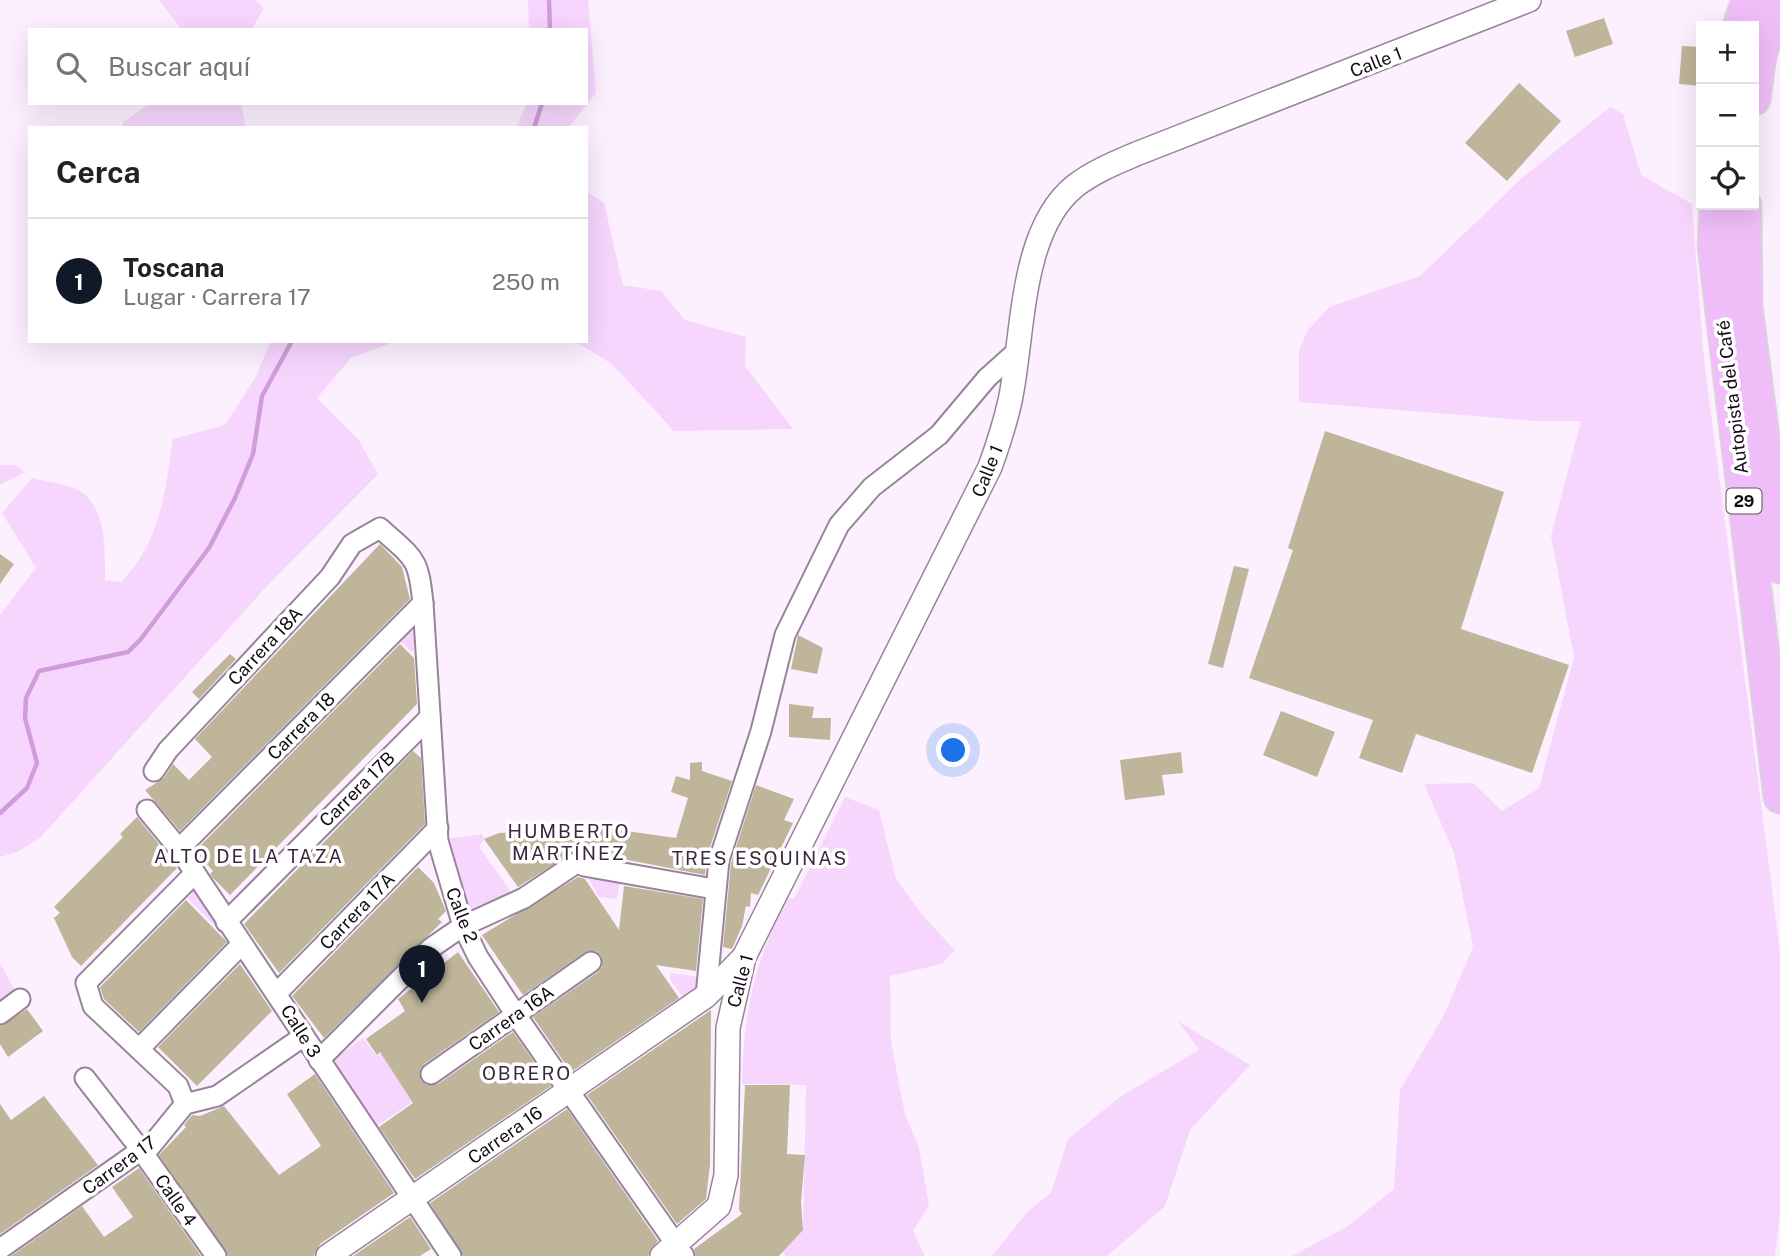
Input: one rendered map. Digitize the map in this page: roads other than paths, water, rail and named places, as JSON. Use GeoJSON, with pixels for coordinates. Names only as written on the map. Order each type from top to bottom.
{"type":"FeatureCollection","features":[{"type":"Feature","properties":{"kind":"highway"},"geometry":{"type":"LineString","coordinates":[[1741,21],[1748,0]]}},
{"type":"Feature","properties":{"kind":"highway"},"geometry":{"type":"LineString","coordinates":[[1756,84],[1760,55],[1777,0]]}},
{"type":"Feature","properties":{"kind":"highway","name":"Autopista del Café"},"geometry":{"type":"LineString","coordinates":[[1716,210],[1714,246],[1780,797]]}},
{"type":"Feature","properties":{"kind":"highway","name":"Autopista del Café"},"geometry":{"type":"LineString","coordinates":[[1745,210],[1746,307],[1780,567]]}},
{"type":"Feature","properties":{"kind":"street","name":"Calle 1"},"geometry":{"type":"LineString","coordinates":[[674,1253],[719,1206],[726,1175],[728,1028],[744,957],[868,707],[975,500],[1001,434],[1011,398],[1016,352],[1042,230],[1055,208],[1074,187],[1098,171],[1136,154],[1529,0]]}},
{"type":"Feature","properties":{"kind":"street","name":"Calle 1"},"geometry":{"type":"LineString","coordinates":[[706,996],[714,890],[728,824],[761,731],[785,635],[839,525],[872,487],[939,435],[987,378],[1016,352]]}},
{"type":"Feature","properties":{"kind":"street","name":"Calle 2"},"geometry":{"type":"LineString","coordinates":[[380,528],[419,567],[438,828],[448,881],[463,926],[478,957],[674,1253]]}},
{"type":"Feature","properties":{"kind":"street","name":"Carrera 18A"},"geometry":{"type":"LineString","coordinates":[[154,771],[168,750],[330,577],[352,544],[380,528]]}},
{"type":"Feature","properties":{"kind":"street","name":"Carrera 18"},"geometry":{"type":"LineString","coordinates":[[179,849],[423,603]]}},
{"type":"Feature","properties":{"kind":"street","name":"Carrera 17B"},"geometry":{"type":"LineString","coordinates":[[226,922],[430,717]]}},
{"type":"Feature","properties":{"kind":"street","name":"Calle 3"},"geometry":{"type":"LineString","coordinates":[[147,810],[179,849],[451,1256]]}},
{"type":"Feature","properties":{"kind":"street","name":"Carrera 17A"},"geometry":{"type":"LineString","coordinates":[[277,993],[438,828]]}},
{"type":"Feature","properties":{"kind":"street"},"geometry":{"type":"LineString","coordinates":[[319,1060],[431,948],[463,926],[524,898],[578,862],[584,866],[714,890]]}},
{"type":"Feature","properties":{"kind":"street"},"geometry":{"type":"LineString","coordinates":[[195,873],[86,983],[93,1006],[178,1086],[185,1104],[217,1096],[304,1036]]}},
{"type":"Feature","properties":{"kind":"street"},"geometry":{"type":"LineString","coordinates":[[139,1049],[241,944]]}},
{"type":"Feature","properties":{"kind":"street","name":"Carrera 16"},"geometry":{"type":"LineString","coordinates":[[328,1256],[706,996],[744,957]]}},
{"type":"Feature","properties":{"kind":"street","name":"Carrera 16A"},"geometry":{"type":"LineString","coordinates":[[431,1074],[591,962]]}},
{"type":"Feature","properties":{"kind":"street"},"geometry":{"type":"LineString","coordinates":[[0,1014],[20,999]]}},
{"type":"Feature","properties":{"kind":"street","name":"Calle 4"},"geometry":{"type":"LineString","coordinates":[[85,1078],[141,1150],[216,1256]]}},
{"type":"Feature","properties":{"kind":"street","name":"Carrera 17"},"geometry":{"type":"LineString","coordinates":[[0,1249],[141,1150],[150,1147],[185,1104]]}},
{"type":"Feature","properties":{"kind":"waterway"},"geometry":{"type":"LineString","coordinates":[[549,0],[550,28]]}},
{"type":"Feature","properties":{"kind":"waterway"},"geometry":{"type":"LineString","coordinates":[[535,126],[541,105]]}},
{"type":"Feature","properties":{"kind":"waterway"},"geometry":{"type":"LineString","coordinates":[[0,813],[27,788],[37,763],[25,718],[26,698],[39,671],[128,652],[141,639],[209,548],[235,498],[253,454],[262,396],[291,343]]}},
{"type":"Feature","properties":{"kind":"place","name":"Toscana"},"geometry":{"type":"Point","coordinates":[422,1003]}},
{"type":"Feature","properties":{"kind":"district","name":"HUMBERTO MARTÍNEZ"},"geometry":{"type":"Point","coordinates":[569,842]}},
{"type":"Feature","properties":{"kind":"district","name":"ALTO DE LA TAZA"},"geometry":{"type":"Point","coordinates":[249,856]}},
{"type":"Feature","properties":{"kind":"district","name":"TRES ESQUINAS"},"geometry":{"type":"Point","coordinates":[760,858]}},
{"type":"Feature","properties":{"kind":"district","name":"OBRERO"},"geometry":{"type":"Point","coordinates":[527,1073]}}]}
